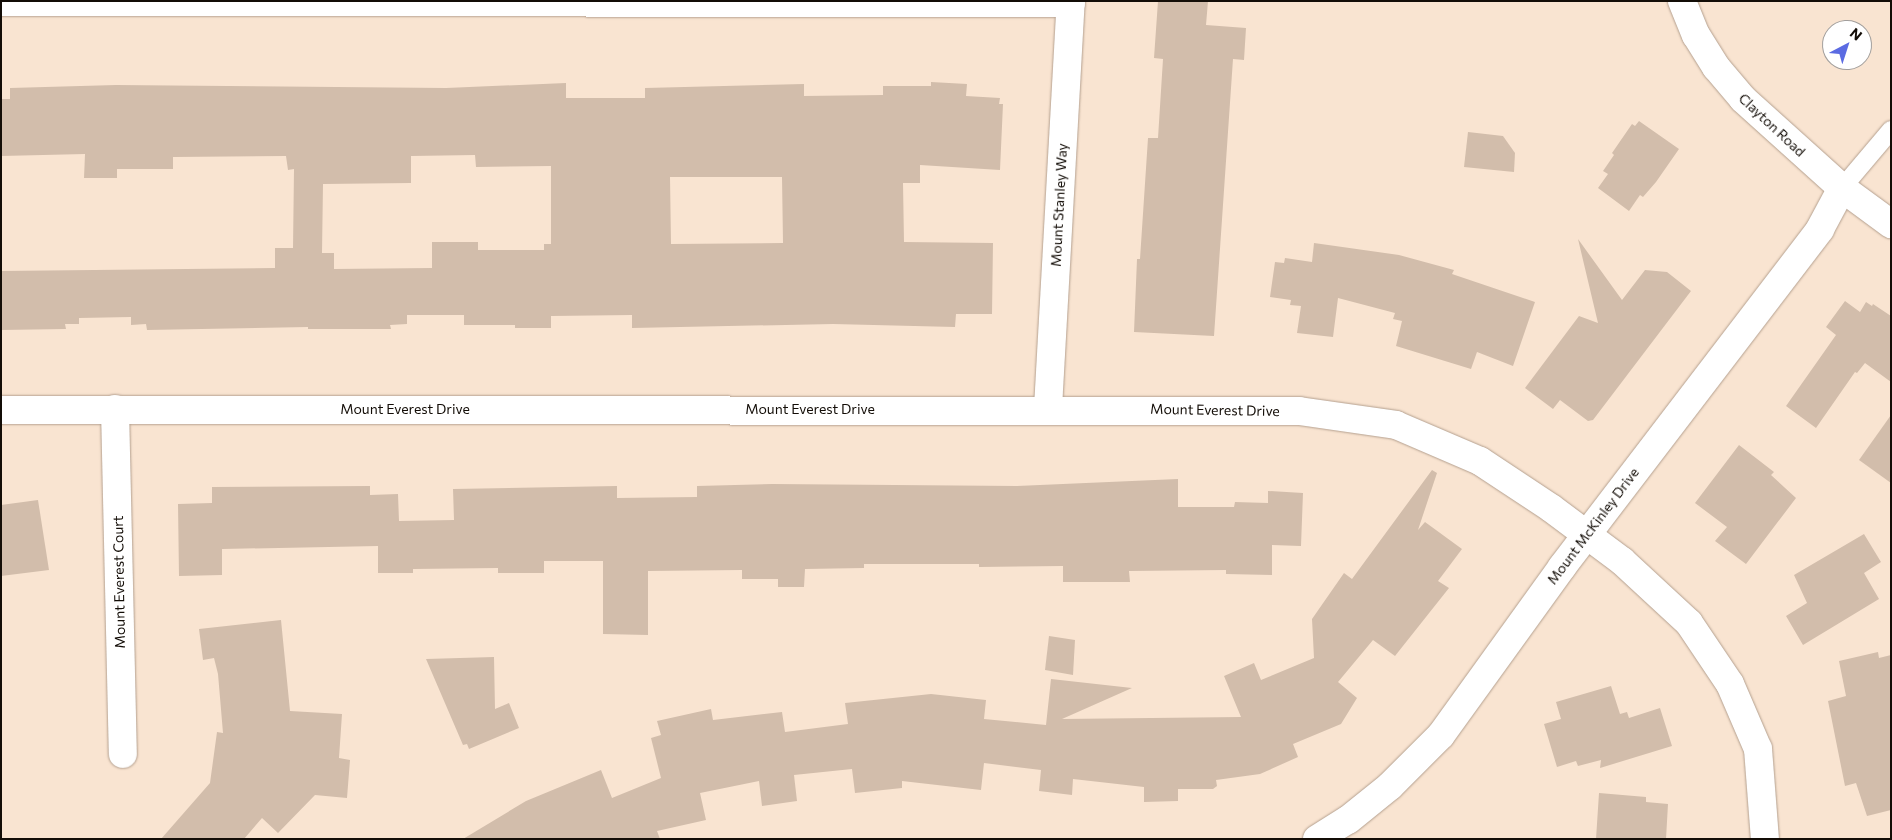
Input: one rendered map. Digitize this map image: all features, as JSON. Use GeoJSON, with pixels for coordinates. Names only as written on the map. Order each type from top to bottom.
{"type":"FeatureCollection","features":[{"type":"Feature","properties":{"kind":"street","name":"Clayton Road"},"geometry":{"type":"LineString","coordinates":[[1682,1],[1696,35],[1716,67],[1743,99],[1842,188],[1891,224]]}},
{"type":"Feature","properties":{"kind":"street"},"geometry":{"type":"LineString","coordinates":[[1,2],[1071,2]]}},
{"type":"Feature","properties":{"kind":"street","name":"Mount Stanley Way"},"geometry":{"type":"LineString","coordinates":[[1048,408],[1071,2]]}},
{"type":"Feature","properties":{"kind":"street","name":"Mount McKinley Drive"},"geometry":{"type":"LineString","coordinates":[[1317,839],[1348,820],[1390,786],[1441,735],[1586,535],[1820,229],[1842,188]]}},
{"type":"Feature","properties":{"kind":"street","name":"Mount Everest Drive"},"geometry":{"type":"LineString","coordinates":[[1,410],[1048,408],[1300,410],[1396,425],[1480,461],[1622,561],[1688,623],[1730,684],[1758,749],[1765,839]]}},
{"type":"Feature","properties":{"kind":"street","name":"Mount Everest Court"},"geometry":{"type":"LineString","coordinates":[[115,410],[123,754]]}},
{"type":"Feature","properties":{"kind":"lane"},"geometry":{"type":"LineString","coordinates":[[1842,188],[1891,130]]}},
{"type":"Feature","properties":{"kind":"building"},"geometry":{"type":"Polygon","coordinates":[[[1158,1],[1208,1],[1206,25],[1246,28],[1244,60],[1233,59],[1214,336],[1134,332],[1137,259],[1140,259],[1148,138],[1158,138],[1163,59],[1154,58],[1158,1]]]}},
{"type":"Feature","properties":{"kind":"building"},"geometry":{"type":"Polygon","coordinates":[[[931,82],[967,84],[966,96],[1000,98],[999,104],[1003,104],[1000,170],[920,165],[920,183],[903,183],[904,242],[993,243],[992,314],[956,314],[955,327],[833,324],[632,328],[632,315],[551,316],[551,328],[515,328],[515,325],[464,325],[464,315],[407,315],[407,324],[390,325],[391,329],[308,329],[308,327],[147,330],[146,324],[131,325],[131,317],[79,318],[79,324],[65,324],[66,329],[1,330],[1,271],[275,268],[275,248],[293,248],[294,169],[288,170],[286,156],[173,157],[173,169],[117,169],[117,178],[84,178],[85,154],[1,156],[1,99],[10,99],[10,88],[116,85],[446,88],[566,83],[566,98],[645,98],[645,88],[804,84],[804,96],[883,95],[883,86],[931,86],[931,82]],[[475,155],[411,156],[411,183],[323,184],[322,253],[334,253],[334,269],[432,268],[432,242],[478,242],[478,250],[544,250],[544,244],[551,244],[551,166],[476,167],[475,155]],[[670,177],[671,244],[783,243],[782,177],[670,177]]]}},
{"type":"Feature","properties":{"kind":"building"},"geometry":{"type":"Polygon","coordinates":[[[1639,121],[1679,149],[1656,182],[1643,197],[1640,195],[1629,211],[1598,188],[1608,174],[1603,171],[1614,155],[1612,153],[1632,124],[1635,126],[1639,121]]]}},
{"type":"Feature","properties":{"kind":"building"},"geometry":{"type":"Polygon","coordinates":[[[1468,132],[1503,136],[1515,153],[1514,172],[1464,167],[1468,132]]]}},
{"type":"Feature","properties":{"kind":"building"},"geometry":{"type":"Polygon","coordinates":[[[1578,239],[1622,300],[1645,270],[1667,272],[1691,291],[1593,420],[1588,421],[1560,400],[1553,409],[1525,388],[1579,316],[1598,323],[1578,239]]]}},
{"type":"Feature","properties":{"kind":"building"},"geometry":{"type":"Polygon","coordinates":[[[1314,243],[1399,255],[1454,270],[1452,274],[1535,302],[1513,366],[1477,352],[1471,369],[1396,346],[1402,321],[1393,319],[1395,313],[1338,298],[1333,337],[1297,333],[1301,306],[1290,305],[1291,300],[1270,297],[1275,262],[1284,263],[1285,258],[1312,262],[1314,243]]]}},
{"type":"Feature","properties":{"kind":"building"},"geometry":{"type":"Polygon","coordinates":[[[1845,301],[1860,312],[1866,302],[1872,306],[1873,304],[1891,316],[1891,382],[1865,363],[1857,373],[1855,372],[1816,428],[1786,406],[1836,335],[1826,327],[1845,301]]]}},
{"type":"Feature","properties":{"kind":"building"},"geometry":{"type":"Polygon","coordinates":[[[1891,415],[1891,483],[1859,460],[1891,415]]]}},
{"type":"Feature","properties":{"kind":"building"},"geometry":{"type":"Polygon","coordinates":[[[1739,445],[1774,472],[1771,475],[1796,498],[1746,564],[1715,541],[1727,527],[1695,503],[1739,445]]]}},
{"type":"Feature","properties":{"kind":"building"},"geometry":{"type":"Polygon","coordinates":[[[1432,470],[1437,473],[1418,530],[1425,522],[1462,549],[1438,581],[1449,588],[1395,656],[1373,640],[1338,682],[1357,698],[1341,724],[1293,744],[1298,757],[1260,774],[1216,780],[1217,786],[1213,789],[1178,789],[1178,801],[1144,802],[1144,787],[1073,779],[1072,795],[1039,791],[1041,770],[984,763],[981,790],[902,781],[902,788],[855,793],[852,769],[794,775],[797,801],[762,806],[759,781],[700,793],[706,820],[657,831],[660,839],[463,839],[526,801],[601,770],[612,798],[661,778],[651,738],[661,735],[657,721],[711,709],[713,720],[782,712],[785,732],[848,724],[845,703],[931,694],[986,700],[984,719],[1046,725],[1051,679],[1132,688],[1062,719],[1241,717],[1224,676],[1254,663],[1261,680],[1314,658],[1312,619],[1344,573],[1352,579],[1432,470]]]}},
{"type":"Feature","properties":{"kind":"building"},"geometry":{"type":"Polygon","coordinates":[[[1178,479],[1178,507],[1234,507],[1235,502],[1268,503],[1268,491],[1303,493],[1301,546],[1272,545],[1272,575],[1226,574],[1226,570],[1129,571],[1130,582],[1063,582],[1063,566],[979,567],[979,564],[864,564],[864,568],[805,569],[804,587],[778,587],[778,579],[742,579],[742,570],[648,571],[648,635],[603,634],[603,561],[544,561],[544,573],[498,573],[498,568],[413,569],[413,573],[378,573],[378,546],[222,549],[222,575],[179,576],[178,504],[212,503],[212,487],[370,486],[370,495],[398,494],[399,521],[454,520],[453,489],[617,486],[617,498],[697,497],[697,486],[772,484],[1017,486],[1178,479]]]}},
{"type":"Feature","properties":{"kind":"building"},"geometry":{"type":"Polygon","coordinates":[[[38,500],[49,570],[1,576],[1,505],[38,500]]]}},
{"type":"Feature","properties":{"kind":"building"},"geometry":{"type":"Polygon","coordinates":[[[1864,534],[1881,562],[1864,573],[1879,599],[1803,645],[1786,616],[1807,603],[1794,575],[1864,534]]]}},
{"type":"Feature","properties":{"kind":"building"},"geometry":{"type":"Polygon","coordinates":[[[281,620],[290,711],[342,714],[339,758],[350,760],[347,798],[315,795],[278,833],[262,818],[244,839],[161,839],[210,783],[217,732],[223,733],[218,674],[214,658],[203,660],[199,629],[281,620]]]}},
{"type":"Feature","properties":{"kind":"building"},"geometry":{"type":"Polygon","coordinates":[[[1049,636],[1075,640],[1073,675],[1045,670],[1049,636]]]}},
{"type":"Feature","properties":{"kind":"building"},"geometry":{"type":"Polygon","coordinates":[[[1878,652],[1879,658],[1891,655],[1891,810],[1867,816],[1856,783],[1845,786],[1828,701],[1846,696],[1839,661],[1878,652]]]}},
{"type":"Feature","properties":{"kind":"building"},"geometry":{"type":"Polygon","coordinates":[[[494,657],[495,709],[509,703],[519,728],[469,749],[467,744],[463,745],[426,659],[494,657]]]}},
{"type":"Feature","properties":{"kind":"building"},"geometry":{"type":"Polygon","coordinates":[[[1611,686],[1620,714],[1627,712],[1629,718],[1660,708],[1672,746],[1600,768],[1601,760],[1578,766],[1576,761],[1557,767],[1544,724],[1561,719],[1556,702],[1611,686]]]}},
{"type":"Feature","properties":{"kind":"building"},"geometry":{"type":"Polygon","coordinates":[[[1599,793],[1646,797],[1646,802],[1668,804],[1666,839],[1596,839],[1599,793]]]}}]}
